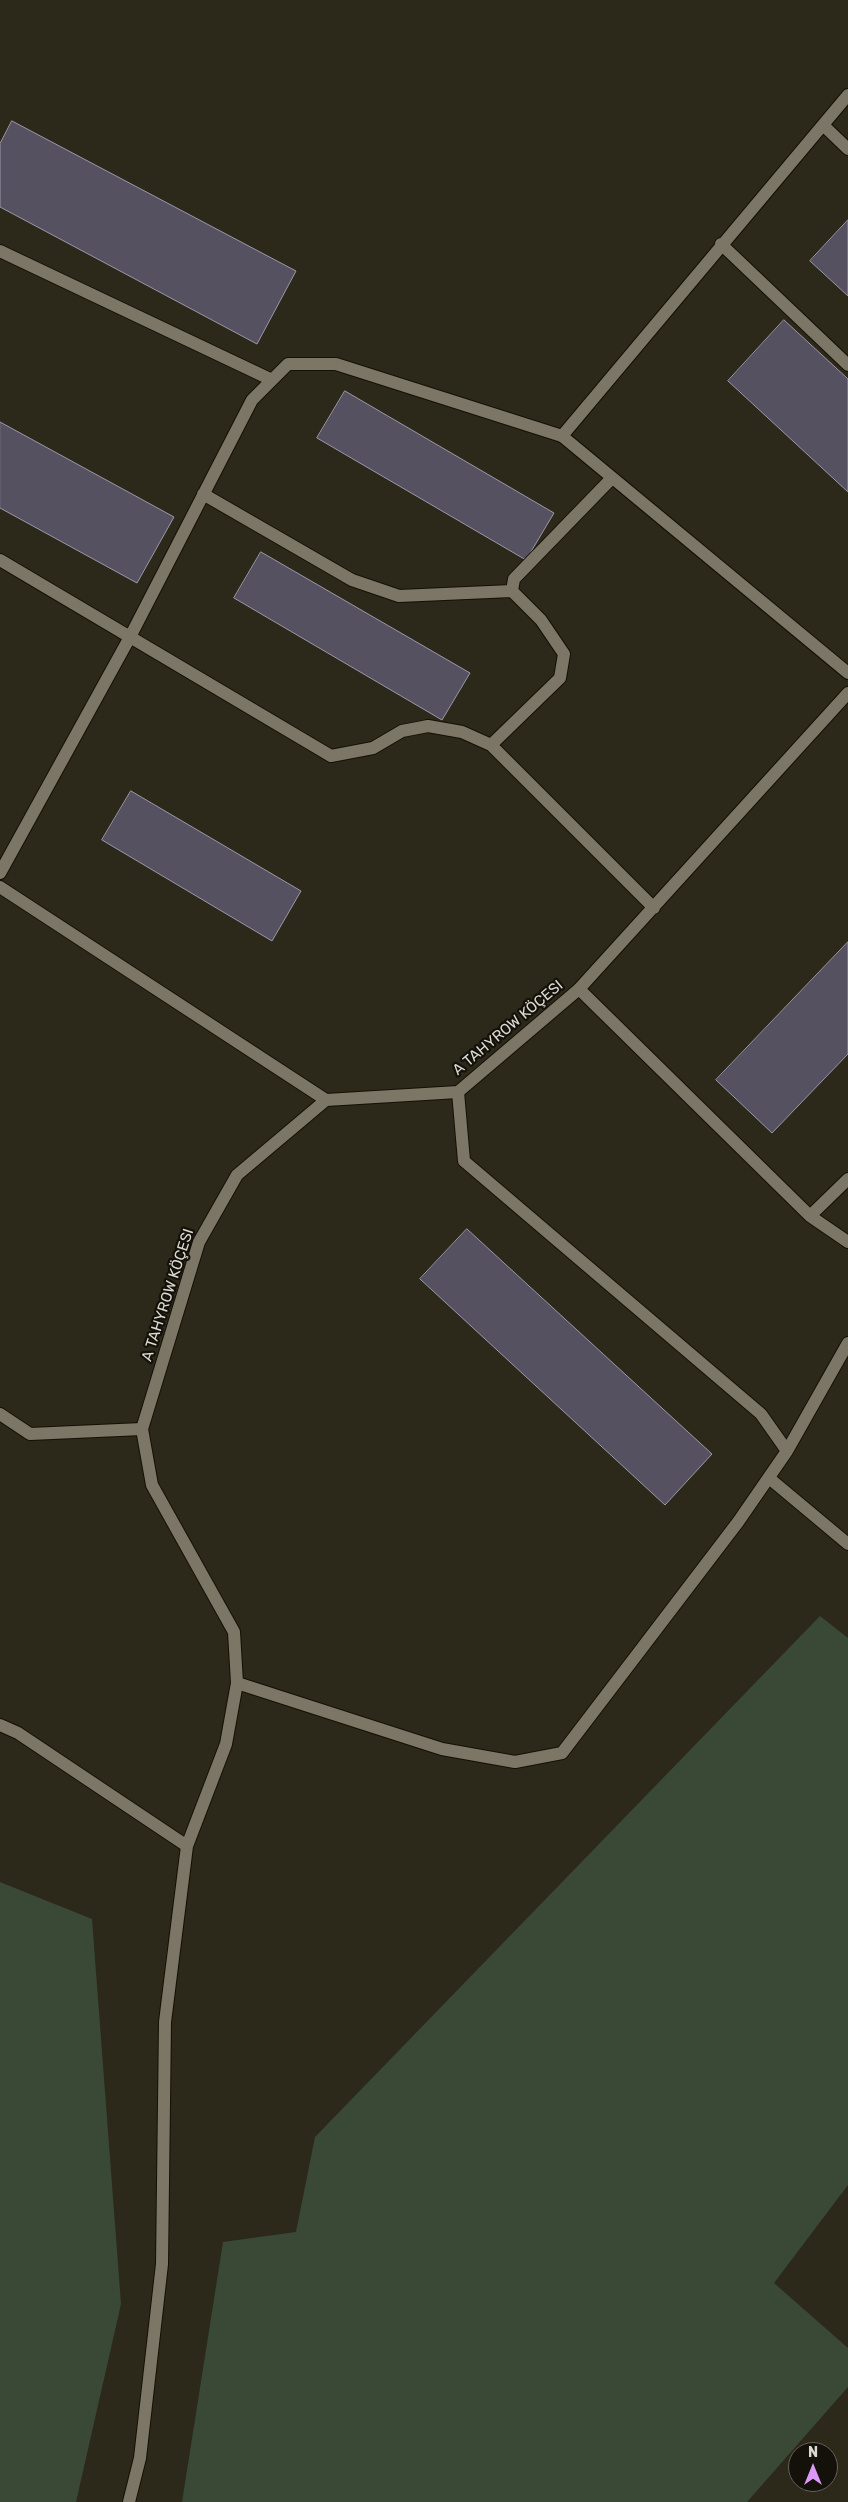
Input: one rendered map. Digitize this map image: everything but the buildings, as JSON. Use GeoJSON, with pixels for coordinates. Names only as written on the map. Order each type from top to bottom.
{"type":"FeatureCollection","features":[{"type":"Feature","properties":{"kind":"street"},"geometry":{"type":"LineString","coordinates":[[562,436],[848,96]]}},
{"type":"Feature","properties":{"kind":"street"},"geometry":{"type":"LineString","coordinates":[[823,125],[848,149]]}},
{"type":"Feature","properties":{"kind":"street"},"geometry":{"type":"LineString","coordinates":[[722,244],[848,365]]}},
{"type":"Feature","properties":{"kind":"street"},"geometry":{"type":"LineString","coordinates":[[0,250],[272,380]]}},
{"type":"Feature","properties":{"kind":"street"},"geometry":{"type":"LineString","coordinates":[[0,873],[130,637],[252,400],[288,364],[336,364],[562,436],[611,479],[848,673]]}},
{"type":"Feature","properties":{"kind":"street"},"geometry":{"type":"LineString","coordinates":[[512,591],[514,579],[611,479]]}},
{"type":"Feature","properties":{"kind":"street"},"geometry":{"type":"LineString","coordinates":[[203,494],[352,580],[399,596],[512,591],[541,620],[564,654],[560,678],[490,745]]}},
{"type":"Feature","properties":{"kind":"street"},"geometry":{"type":"LineString","coordinates":[[0,560],[331,756],[373,748],[402,731],[428,726],[462,732],[490,745],[654,908]]}},
{"type":"Feature","properties":{"kind":"street","name":"A TAHYROW KÖÇESI"},"geometry":{"type":"LineString","coordinates":[[142,1429],[199,1242],[237,1175],[326,1100],[458,1092],[579,989],[848,693]]}},
{"type":"Feature","properties":{"kind":"street"},"geometry":{"type":"LineString","coordinates":[[0,887],[326,1100]]}},
{"type":"Feature","properties":{"kind":"street"},"geometry":{"type":"LineString","coordinates":[[579,989],[810,1216],[848,1242]]}},
{"type":"Feature","properties":{"kind":"street"},"geometry":{"type":"LineString","coordinates":[[458,1092],[464,1161],[761,1414],[787,1451]]}},
{"type":"Feature","properties":{"kind":"street"},"geometry":{"type":"LineString","coordinates":[[810,1216],[848,1179]]}},
{"type":"Feature","properties":{"kind":"street"},"geometry":{"type":"LineString","coordinates":[[236,1683],[442,1749],[515,1762],[562,1753],[738,1522],[769,1478],[787,1451],[848,1343]]}},
{"type":"Feature","properties":{"kind":"street"},"geometry":{"type":"LineString","coordinates":[[0,1414],[30,1434],[142,1429],[152,1485],[234,1632],[236,1683],[226,1744],[187,1846],[165,2022],[162,2264],[140,2458],[129,2502]]}},
{"type":"Feature","properties":{"kind":"street"},"geometry":{"type":"LineString","coordinates":[[769,1478],[848,1544]]}},
{"type":"Feature","properties":{"kind":"street"},"geometry":{"type":"LineString","coordinates":[[0,1725],[18,1733],[187,1846]]}},
{"type":"Feature","properties":{"kind":"green space"},"geometry":{"type":"Polygon","coordinates":[[[820,1616],[848,1638],[848,2185],[774,2283],[848,2348],[848,2387],[800,2442],[788,2442],[788,2455],[747,2502],[182,2502],[223,2242],[296,2232],[315,2137],[820,1616]]]}},
{"type":"Feature","properties":{"kind":"green space"},"geometry":{"type":"Polygon","coordinates":[[[0,1882],[92,1919],[121,2304],[76,2502],[0,2502],[0,1882]]]}}]}
